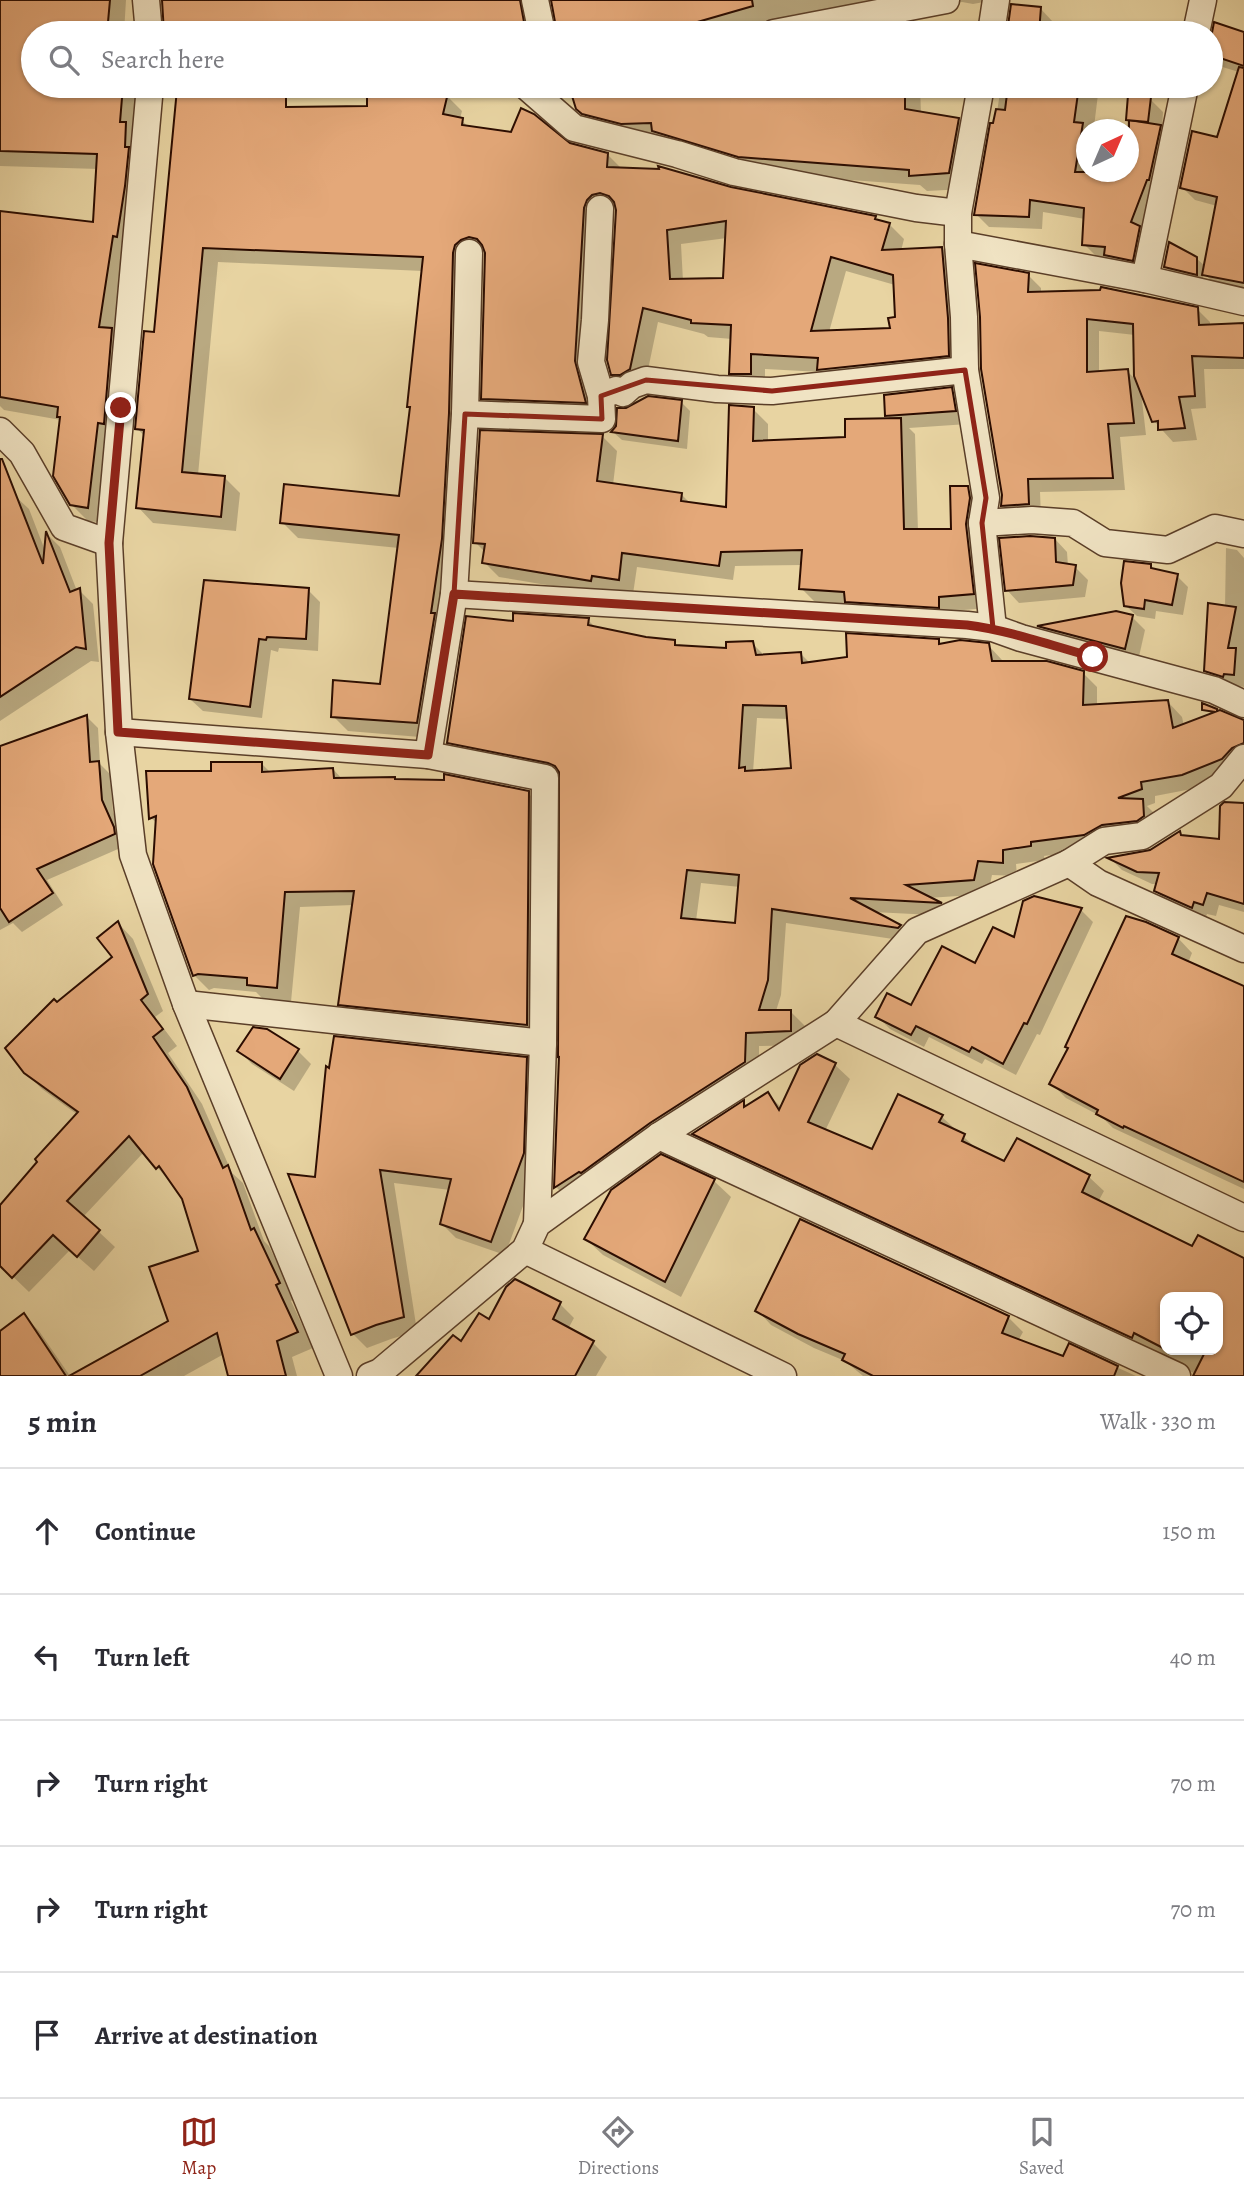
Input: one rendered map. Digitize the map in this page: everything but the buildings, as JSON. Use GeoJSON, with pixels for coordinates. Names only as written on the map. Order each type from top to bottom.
{"type":"FeatureCollection","features":[{"type":"Feature","properties":{"kind":"street"},"geometry":{"type":"LineString","coordinates":[[146,0],[148,21]]}},
{"type":"Feature","properties":{"kind":"street"},"geometry":{"type":"LineString","coordinates":[[535,0],[539,21]]}},
{"type":"Feature","properties":{"kind":"street"},"geometry":{"type":"LineString","coordinates":[[837,21],[946,0]]}},
{"type":"Feature","properties":{"kind":"street"},"geometry":{"type":"LineString","coordinates":[[992,21],[996,0]]}},
{"type":"Feature","properties":{"kind":"street"},"geometry":{"type":"LineString","coordinates":[[1199,21],[1203,0]]}},
{"type":"Feature","properties":{"kind":"street"},"geometry":{"type":"LineString","coordinates":[[149,98],[109,543],[118,732],[133,855],[186,1004],[340,1376]]}},
{"type":"Feature","properties":{"kind":"street"},"geometry":{"type":"LineString","coordinates":[[540,98],[574,128],[677,154],[734,172],[916,208],[958,213]]}},
{"type":"Feature","properties":{"kind":"street"},"geometry":{"type":"LineString","coordinates":[[979,98],[958,213],[958,244],[965,370],[986,498],[982,523],[993,628]]}},
{"type":"Feature","properties":{"kind":"street"},"geometry":{"type":"LineString","coordinates":[[1145,279],[1183,98]]}},
{"type":"Feature","properties":{"kind":"street"},"geometry":{"type":"LineString","coordinates":[[465,414],[602,419],[601,396],[591,362],[600,209]]}},
{"type":"Feature","properties":{"kind":"street"},"geometry":{"type":"LineString","coordinates":[[958,244],[1145,279],[1244,302]]}},
{"type":"Feature","properties":{"kind":"street"},"geometry":{"type":"LineString","coordinates":[[428,755],[454,594],[465,414],[469,253]]}},
{"type":"Feature","properties":{"kind":"street"},"geometry":{"type":"LineString","coordinates":[[601,396],[616,390],[623,393],[632,385],[646,380],[717,389],[772,391],[965,370]]}},
{"type":"Feature","properties":{"kind":"street"},"geometry":{"type":"LineString","coordinates":[[0,431],[22,453],[64,527],[109,543]]}},
{"type":"Feature","properties":{"kind":"street"},"geometry":{"type":"LineString","coordinates":[[982,523],[1032,520],[1073,523],[1105,542],[1168,550],[1216,528],[1244,534]]}},
{"type":"Feature","properties":{"kind":"street"},"geometry":{"type":"LineString","coordinates":[[454,594],[993,628],[1214,690],[1244,704]]}},
{"type":"Feature","properties":{"kind":"street"},"geometry":{"type":"LineString","coordinates":[[118,732],[428,755],[545,778],[543,1043],[537,1224],[525,1250],[377,1375]]}},
{"type":"Feature","properties":{"kind":"street"},"geometry":{"type":"LineString","coordinates":[[537,1224],[659,1136],[836,1023],[917,931],[1069,863],[1104,841],[1142,836],[1233,787],[1244,758]]}},
{"type":"Feature","properties":{"kind":"street"},"geometry":{"type":"LineString","coordinates":[[1069,863],[1098,883],[1244,949]]}},
{"type":"Feature","properties":{"kind":"street"},"geometry":{"type":"LineString","coordinates":[[186,1004],[543,1043]]}},
{"type":"Feature","properties":{"kind":"street"},"geometry":{"type":"LineString","coordinates":[[836,1023],[1244,1218]]}},
{"type":"Feature","properties":{"kind":"street"},"geometry":{"type":"LineString","coordinates":[[659,1136],[1177,1376]]}},
{"type":"Feature","properties":{"kind":"street"},"geometry":{"type":"LineString","coordinates":[[525,1250],[783,1376]]}},
{"type":"Feature","properties":{"kind":"highlighted area"},"geometry":{"type":"Polygon","coordinates":[[[965,370],[986,498],[982,523],[993,628],[454,594],[465,414],[602,419],[601,396],[646,380],[772,391],[965,370]]]}},
{"type":"Feature","properties":{"kind":"route"},"geometry":{"type":"LineString","coordinates":[[121,408],[109,543],[118,732],[428,755],[454,594],[967,625],[993,628],[1093,657]]}}]}
